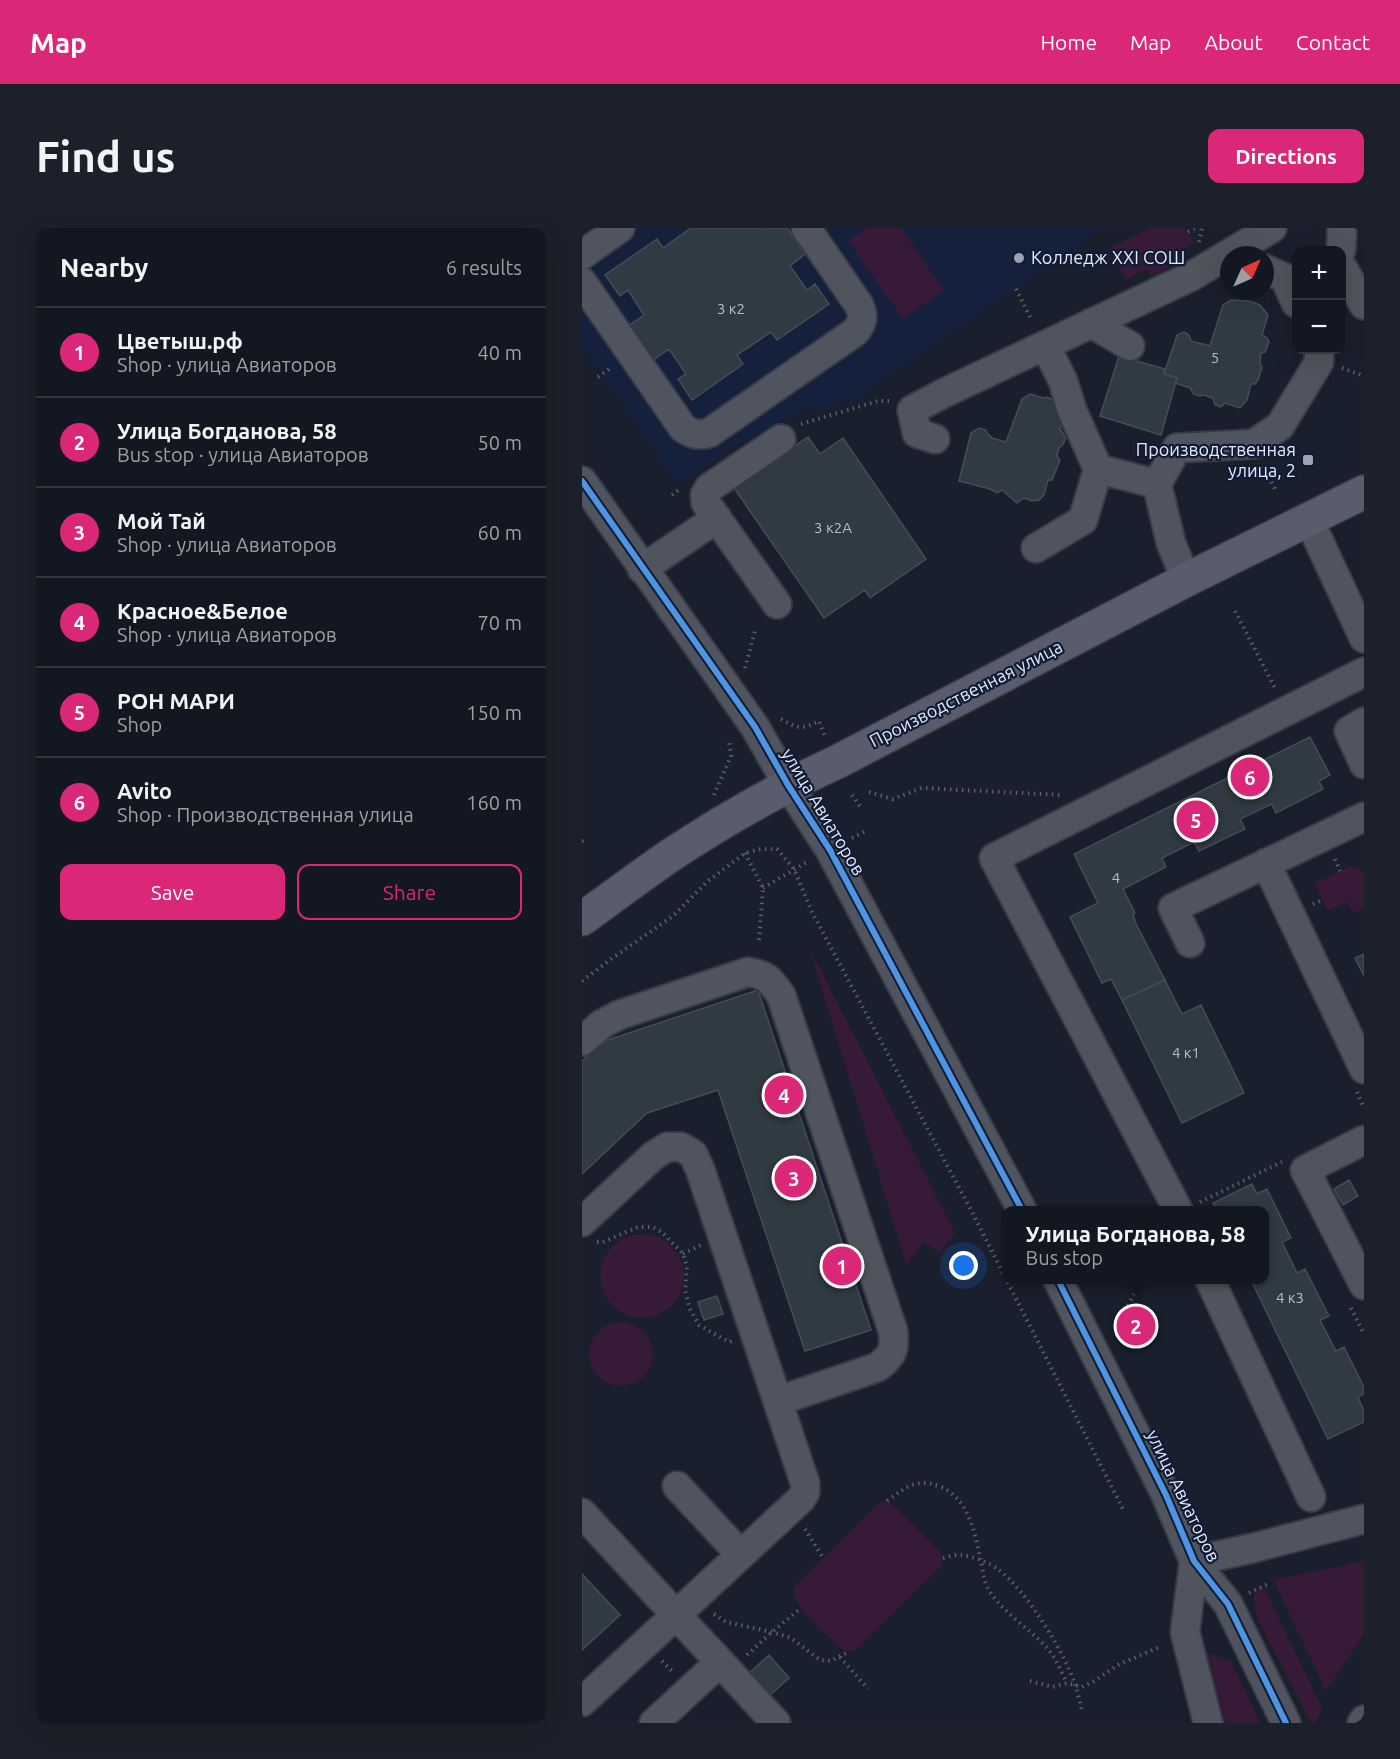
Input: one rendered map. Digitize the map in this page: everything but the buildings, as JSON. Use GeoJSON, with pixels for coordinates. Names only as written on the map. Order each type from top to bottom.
{"type":"FeatureCollection","features":[{"type":"Feature","properties":{"kind":"main road","name":"Производственная улица"},"geometry":{"type":"LineString","coordinates":[[582,919],[669,856],[788,785],[837,762],[1186,580],[1364,492]]}},
{"type":"Feature","properties":{"kind":"street"},"geometry":{"type":"LineString","coordinates":[[582,255],[620,228]]}},
{"type":"Feature","properties":{"kind":"street"},"geometry":{"type":"LineString","coordinates":[[582,282],[683,428],[694,434],[702,435],[709,433],[767,393],[855,332],[861,325],[859,305],[806,228]]}},
{"type":"Feature","properties":{"kind":"street"},"geometry":{"type":"LineString","coordinates":[[1243,246],[1272,228]]}},
{"type":"Feature","properties":{"kind":"street"},"geometry":{"type":"LineString","coordinates":[[1341,246],[1342,228]]}},
{"type":"Feature","properties":{"kind":"street"},"geometry":{"type":"LineString","coordinates":[[935,439],[917,433],[912,410],[1192,276],[1220,260]]}},
{"type":"Feature","properties":{"kind":"street"},"geometry":{"type":"LineString","coordinates":[[1274,273],[1285,278],[1295,300]]}},
{"type":"Feature","properties":{"kind":"street"},"geometry":{"type":"LineString","coordinates":[[1346,275],[1364,305]]}},
{"type":"Feature","properties":{"kind":"street"},"geometry":{"type":"LineString","coordinates":[[1091,323],[1130,346]]}},
{"type":"Feature","properties":{"kind":"street"},"geometry":{"type":"LineString","coordinates":[[1036,548],[1083,520],[1098,469],[1072,410],[1063,381],[1045,345]]}},
{"type":"Feature","properties":{"kind":"street"},"geometry":{"type":"LineString","coordinates":[[1186,580],[1171,543],[1156,484],[1177,448],[1254,444],[1280,426],[1319,362],[1319,354]]}},
{"type":"Feature","properties":{"kind":"street"},"geometry":{"type":"LineString","coordinates":[[777,604],[706,503],[705,495],[706,491],[781,439]]}},
{"type":"Feature","properties":{"kind":"street"},"geometry":{"type":"LineString","coordinates":[[1098,469],[1156,484]]}},
{"type":"Feature","properties":{"kind":"street","name":"улица Авиаторов"},"geometry":{"type":"LineString","coordinates":[[582,481],[755,727],[788,785],[830,850],[1020,1206]]}},
{"type":"Feature","properties":{"kind":"street"},"geometry":{"type":"LineString","coordinates":[[642,569],[717,518]]}},
{"type":"Feature","properties":{"kind":"street"},"geometry":{"type":"LineString","coordinates":[[1310,520],[1364,638]]}},
{"type":"Feature","properties":{"kind":"street"},"geometry":{"type":"LineString","coordinates":[[1185,1206],[994,858],[1364,672]]}},
{"type":"Feature","properties":{"kind":"street"},"geometry":{"type":"LineString","coordinates":[[1364,722],[1348,731],[1364,764]]}},
{"type":"Feature","properties":{"kind":"street"},"geometry":{"type":"LineString","coordinates":[[1190,943],[1173,908],[1364,817]]}},
{"type":"Feature","properties":{"kind":"street"},"geometry":{"type":"LineString","coordinates":[[1266,863],[1364,1069]]}},
{"type":"Feature","properties":{"kind":"street"},"geometry":{"type":"LineString","coordinates":[[582,1041],[602,1024],[619,1015],[747,972],[770,979],[781,995],[893,1331],[895,1346],[891,1356],[878,1367],[778,1401]]}},
{"type":"Feature","properties":{"kind":"street"},"geometry":{"type":"LineString","coordinates":[[1364,1140],[1305,1170],[1364,1285]]}},
{"type":"Feature","properties":{"kind":"street"},"geometry":{"type":"LineString","coordinates":[[582,1702],[790,1509],[804,1495],[805,1484],[700,1169],[693,1154],[681,1147],[667,1147],[653,1156],[587,1232]]}},
{"type":"Feature","properties":{"kind":"street","name":"улица Авиаторов"},"geometry":{"type":"LineString","coordinates":[[1060,1284],[1166,1495],[1194,1561],[1228,1604],[1286,1723]]}},
{"type":"Feature","properties":{"kind":"street"},"geometry":{"type":"LineString","coordinates":[[1212,1284],[1311,1497]]}},
{"type":"Feature","properties":{"kind":"street"},"geometry":{"type":"LineString","coordinates":[[677,1486],[741,1555]]}},
{"type":"Feature","properties":{"kind":"street"},"geometry":{"type":"LineString","coordinates":[[582,1513],[686,1605],[724,1667],[776,1723]]}},
{"type":"Feature","properties":{"kind":"street"},"geometry":{"type":"LineString","coordinates":[[1194,1561],[1364,1519]]}},
{"type":"Feature","properties":{"kind":"street","name":"улица Авиаторов"},"geometry":{"type":"LineString","coordinates":[[1194,1561],[1185,1632],[1201,1720]]}},
{"type":"Feature","properties":{"kind":"street"},"geometry":{"type":"LineString","coordinates":[[654,1723],[689,1690],[724,1667]]}},
{"type":"Feature","properties":{"kind":"path"},"geometry":{"type":"LineString","coordinates":[[1188,232],[1196,228]]}},
{"type":"Feature","properties":{"kind":"path"},"geometry":{"type":"LineString","coordinates":[[1016,289],[1030,320]]}},
{"type":"Feature","properties":{"kind":"path"},"geometry":{"type":"LineString","coordinates":[[1235,611],[1277,693]]}},
{"type":"Feature","properties":{"kind":"path"},"geometry":{"type":"LineString","coordinates":[[744,673],[755,631]]}},
{"type":"Feature","properties":{"kind":"path"},"geometry":{"type":"LineString","coordinates":[[773,713],[795,727],[807,727],[819,721],[825,737]]}},
{"type":"Feature","properties":{"kind":"path"},"geometry":{"type":"LineString","coordinates":[[712,798],[732,756],[729,742]]}},
{"type":"Feature","properties":{"kind":"path"},"geometry":{"type":"LineString","coordinates":[[869,792],[893,799],[922,788],[1067,795]]}},
{"type":"Feature","properties":{"kind":"path"},"geometry":{"type":"LineString","coordinates":[[852,795],[862,809]]}},
{"type":"Feature","properties":{"kind":"path"},"geometry":{"type":"LineString","coordinates":[[852,838],[868,830]]}},
{"type":"Feature","properties":{"kind":"path"},"geometry":{"type":"LineString","coordinates":[[582,981],[673,916],[708,881],[745,853],[761,849],[777,849],[794,869],[812,912],[1002,1271]]}},
{"type":"Feature","properties":{"kind":"path"},"geometry":{"type":"LineString","coordinates":[[745,853],[763,888],[759,941]]}},
{"type":"Feature","properties":{"kind":"path"},"geometry":{"type":"LineString","coordinates":[[763,888],[807,862]]}},
{"type":"Feature","properties":{"kind":"path"},"geometry":{"type":"LineString","coordinates":[[1190,1206],[1290,1159]]}},
{"type":"Feature","properties":{"kind":"path"},"geometry":{"type":"LineString","coordinates":[[587,1232],[603,1242],[638,1227],[652,1227],[662,1232],[683,1254],[687,1267],[685,1292],[690,1309],[699,1325],[729,1342],[756,1335]]}},
{"type":"Feature","properties":{"kind":"path"},"geometry":{"type":"LineString","coordinates":[[1009,1284],[1124,1511]]}},
{"type":"Feature","properties":{"kind":"path"},"geometry":{"type":"LineString","coordinates":[[1122,1317],[1140,1284]]}},
{"type":"Feature","properties":{"kind":"path"},"geometry":{"type":"LineString","coordinates":[[887,1501],[909,1486],[921,1482],[935,1484],[949,1491],[964,1505],[981,1560],[986,1586],[996,1601],[1052,1654],[1067,1683]]}},
{"type":"Feature","properties":{"kind":"path"},"geometry":{"type":"LineString","coordinates":[[790,1509],[823,1558]]}},
{"type":"Feature","properties":{"kind":"path"},"geometry":{"type":"LineString","coordinates":[[943,1558],[961,1555],[981,1560],[999,1570],[1014,1585],[1035,1611],[1054,1641],[1075,1684],[1082,1711]]}},
{"type":"Feature","properties":{"kind":"path"},"geometry":{"type":"LineString","coordinates":[[1246,1594],[1268,1584]]}},
{"type":"Feature","properties":{"kind":"path"},"geometry":{"type":"LineString","coordinates":[[686,1605],[710,1611],[726,1622],[791,1638],[820,1660],[831,1661],[848,1652]]}},
{"type":"Feature","properties":{"kind":"path"},"geometry":{"type":"LineString","coordinates":[[724,1667],[801,1608]]}},
{"type":"Feature","properties":{"kind":"path"},"geometry":{"type":"LineString","coordinates":[[645,1643],[689,1690]]}},
{"type":"Feature","properties":{"kind":"path"},"geometry":{"type":"LineString","coordinates":[[1030,1681],[1053,1687],[1067,1683],[1082,1687],[1118,1665],[1162,1646]]}},
{"type":"Feature","properties":{"kind":"path"},"geometry":{"type":"LineString","coordinates":[[840,1657],[868,1689]]}},
{"type":"Feature","properties":{"kind":"shaded area"},"geometry":{"type":"Polygon","coordinates":[[[582,228],[1103,228],[853,401],[800,411],[727,450],[677,485],[582,346],[582,228]]]}},
{"type":"Feature","properties":{"kind":"shaded area"},"geometry":{"type":"Polygon","coordinates":[[[867,228],[901,228],[944,290],[903,319],[848,241],[867,228]]]}},
{"type":"Feature","properties":{"kind":"shaded area"},"geometry":{"type":"Polygon","coordinates":[[[1150,228],[1186,228],[1194,243],[1182,250],[1186,258],[1151,277],[1147,269],[1126,280],[1109,249],[1150,228]]]}},
{"type":"Feature","properties":{"kind":"shaded area"},"geometry":{"type":"Polygon","coordinates":[[[1351,866],[1364,871],[1364,908],[1353,913],[1347,902],[1327,911],[1315,882],[1351,866]]]}},
{"type":"Feature","properties":{"kind":"shaded area"},"geometry":{"type":"Polygon","coordinates":[[[809,947],[955,1233],[939,1253],[924,1241],[906,1264],[809,947]]]}},
{"type":"Feature","properties":{"kind":"shaded area"},"geometry":{"type":"Polygon","coordinates":[[[634,1234],[650,1234],[666,1241],[677,1252],[684,1268],[681,1292],[672,1306],[650,1318],[634,1318],[618,1311],[607,1300],[600,1284],[600,1268],[607,1252],[618,1241],[634,1234]]]}},
{"type":"Feature","properties":{"kind":"shaded area"},"geometry":{"type":"Polygon","coordinates":[[[621,1322],[639,1328],[647,1336],[653,1354],[647,1372],[639,1380],[621,1386],[603,1380],[595,1372],[589,1354],[595,1336],[603,1328],[621,1322]]]}},
{"type":"Feature","properties":{"kind":"shaded area"},"geometry":{"type":"Polygon","coordinates":[[[887,1501],[941,1553],[942,1565],[855,1650],[848,1652],[841,1649],[807,1615],[793,1591],[796,1585],[880,1502],[887,1501]]]}},
{"type":"Feature","properties":{"kind":"shaded area"},"geometry":{"type":"Polygon","coordinates":[[[1364,1561],[1364,1634],[1326,1691],[1273,1580],[1364,1561]]]}},
{"type":"Feature","properties":{"kind":"shaded area"},"geometry":{"type":"Polygon","coordinates":[[[1263,1585],[1323,1710],[1315,1723],[1311,1723],[1258,1620],[1253,1600],[1256,1590],[1263,1585]]]}},
{"type":"Feature","properties":{"kind":"shaded area"},"geometry":{"type":"Polygon","coordinates":[[[1203,1651],[1231,1661],[1261,1723],[1226,1723],[1203,1651]]]}},
{"type":"Feature","properties":{"kind":"cycle path"},"geometry":{"type":"LineString","coordinates":[[582,481],[755,727],[788,785],[830,850],[1020,1206]]}},
{"type":"Feature","properties":{"kind":"cycle path"},"geometry":{"type":"LineString","coordinates":[[1060,1284],[1166,1495],[1194,1561],[1228,1604],[1286,1723]]}},
{"type":"Feature","properties":{"kind":"place","name":"Колледж XXI СОШ"},"geometry":{"type":"Point","coordinates":[1019,258]}},
{"type":"Feature","properties":{"kind":"place","name":"Производственная улица, 2"},"geometry":{"type":"Point","coordinates":[1308,460]}},
{"type":"Feature","properties":{"kind":"place","name":"Avito"},"geometry":{"type":"Point","coordinates":[1250,777]}},
{"type":"Feature","properties":{"kind":"place","name":"РОН МАРИ"},"geometry":{"type":"Point","coordinates":[1196,820]}},
{"type":"Feature","properties":{"kind":"place","name":"Красное&Белое"},"geometry":{"type":"Point","coordinates":[784,1095]}},
{"type":"Feature","properties":{"kind":"place","name":"Мой Тай"},"geometry":{"type":"Point","coordinates":[794,1178]}},
{"type":"Feature","properties":{"kind":"place","name":"Цветыш.рф"},"geometry":{"type":"Point","coordinates":[842,1266]}},
{"type":"Feature","properties":{"kind":"place","name":"Улица Богданова, 58"},"geometry":{"type":"Point","coordinates":[1136,1326]}}]}
